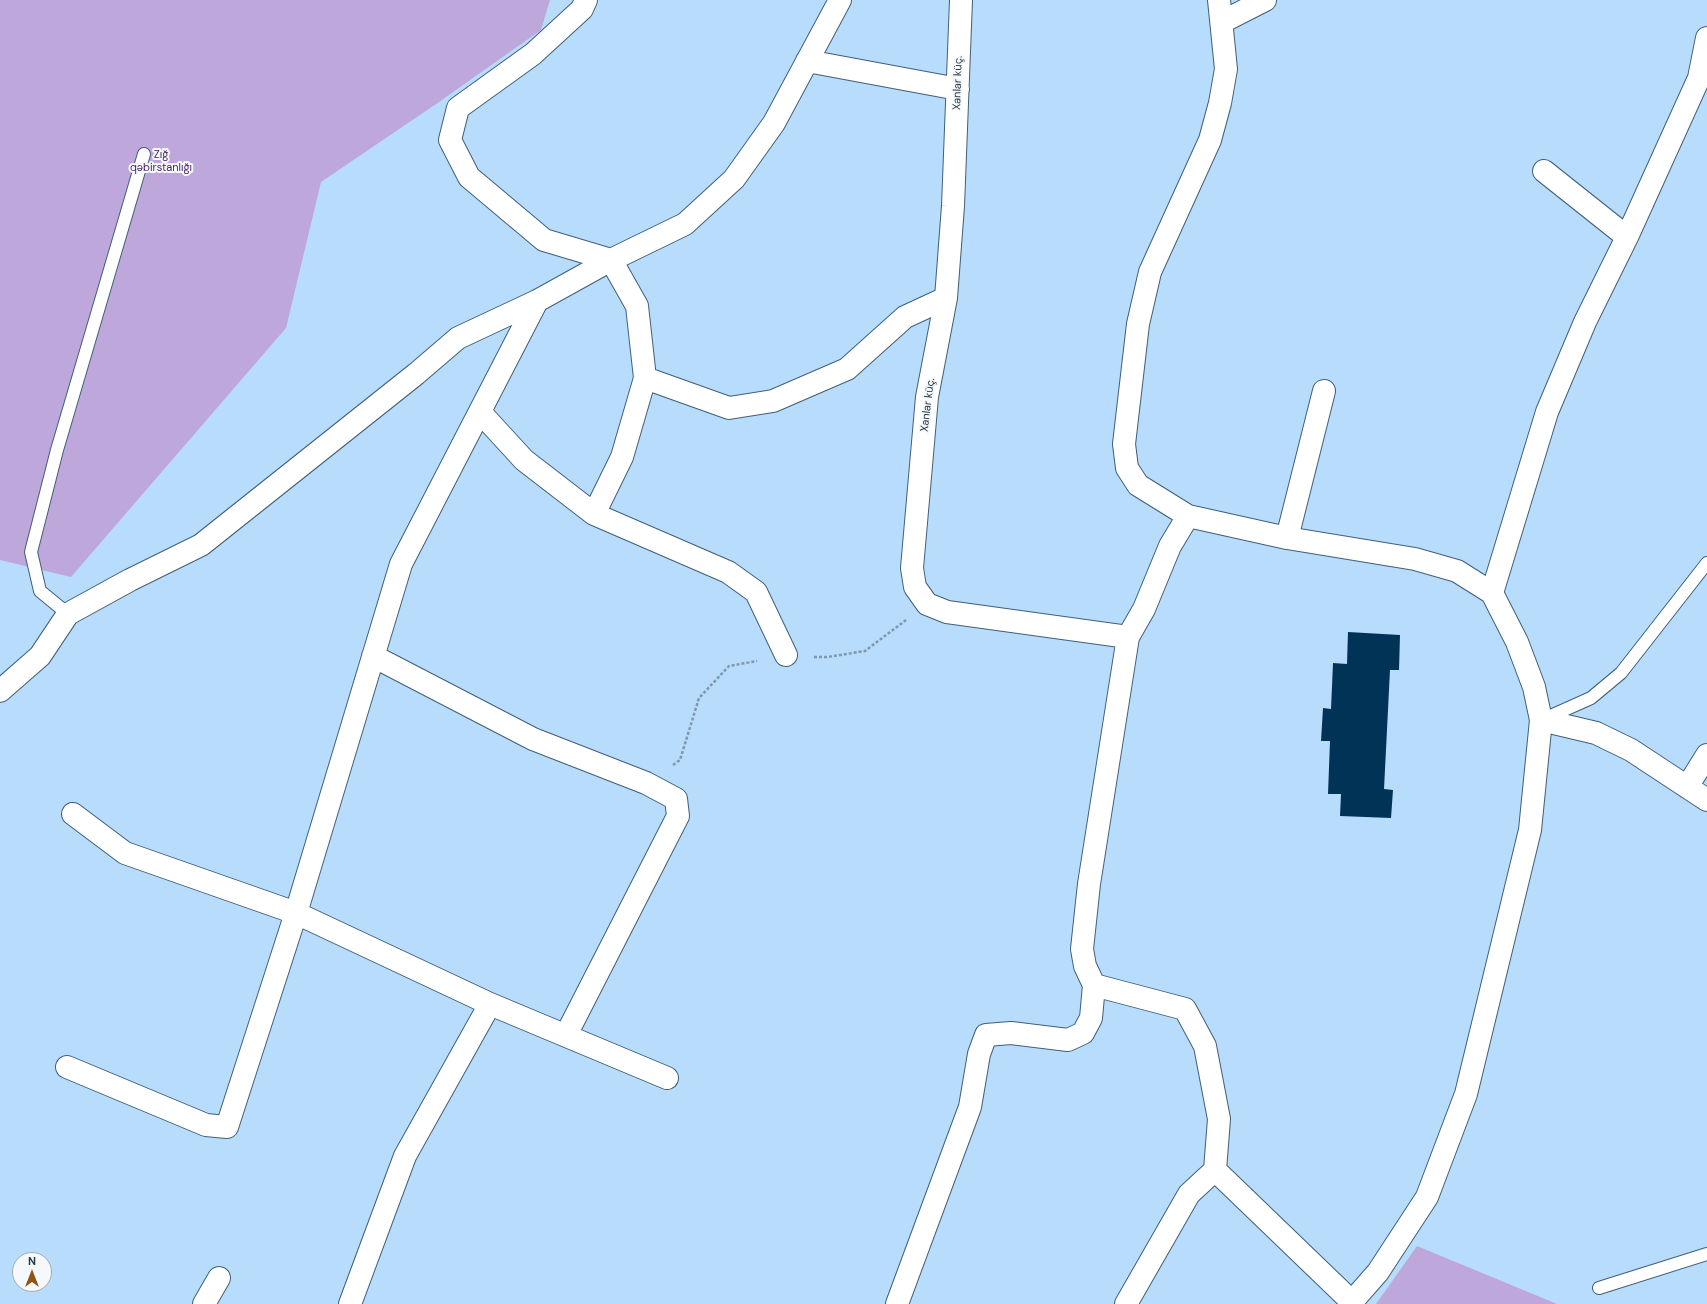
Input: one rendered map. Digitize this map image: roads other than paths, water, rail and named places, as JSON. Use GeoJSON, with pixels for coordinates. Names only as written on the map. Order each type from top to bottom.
{"type":"FeatureCollection","features":[{"type":"Feature","properties":{"kind":"street"},"geometry":{"type":"LineString","coordinates":[[586,0],[582,9],[533,54],[458,108],[450,140],[469,177],[544,240],[611,260],[637,306],[645,378],[622,457],[594,514]]}},
{"type":"Feature","properties":{"kind":"street"},"geometry":{"type":"LineString","coordinates":[[0,691],[40,656],[68,614],[130,580],[201,545],[416,374],[458,338],[537,302],[611,260],[685,224],[734,179],[774,123],[840,0]]}},
{"type":"Feature","properties":{"kind":"street","name":"Xanlar küç."},"geometry":{"type":"LineString","coordinates":[[961,0],[953,206],[946,298],[927,397],[912,568],[915,587],[927,604],[947,612],[1128,637]]}},
{"type":"Feature","properties":{"kind":"street"},"geometry":{"type":"LineString","coordinates":[[1215,1170],[1351,1303],[1378,1272],[1427,1198],[1466,1094],[1530,830],[1541,720],[1534,686],[1517,642],[1492,593],[1457,571],[1415,559],[1287,538],[1188,516],[1138,485],[1127,468],[1124,444],[1138,324],[1150,272],[1210,140],[1220,103],[1226,69],[1219,0]]}},
{"type":"Feature","properties":{"kind":"street"},"geometry":{"type":"LineString","coordinates":[[1222,22],[1265,0]]}},
{"type":"Feature","properties":{"kind":"street"},"geometry":{"type":"LineString","coordinates":[[1492,593],[1547,412],[1585,322],[1627,237],[1699,78],[1707,38]]}},
{"type":"Feature","properties":{"kind":"street"},"geometry":{"type":"LineString","coordinates":[[807,61],[958,89]]}},
{"type":"Feature","properties":{"kind":"street"},"geometry":{"type":"LineString","coordinates":[[1544,171],[1627,237]]}},
{"type":"Feature","properties":{"kind":"street"},"geometry":{"type":"LineString","coordinates":[[645,378],[729,408],[773,401],[847,369],[905,317],[946,298]]}},
{"type":"Feature","properties":{"kind":"street"},"geometry":{"type":"LineString","coordinates":[[68,1067],[206,1125],[227,1127],[296,913],[372,656],[401,564],[537,302]]}},
{"type":"Feature","properties":{"kind":"street"},"geometry":{"type":"LineString","coordinates":[[1287,538],[1324,391]]}},
{"type":"Feature","properties":{"kind":"street"},"geometry":{"type":"LineString","coordinates":[[480,412],[524,460],[594,514],[728,572],[756,592],[786,655]]}},
{"type":"Feature","properties":{"kind":"street"},"geometry":{"type":"LineString","coordinates":[[897,1304],[970,1107],[979,1054],[986,1036],[1011,1033],[1068,1040],[1083,1033],[1091,1018],[1094,984],[1085,966],[1082,949],[1089,884],[1128,637],[1144,609],[1170,546],[1188,516]]}},
{"type":"Feature","properties":{"kind":"street"},"geometry":{"type":"LineString","coordinates":[[372,656],[533,739],[646,783],[676,799],[678,816],[566,1036]]}},
{"type":"Feature","properties":{"kind":"street"},"geometry":{"type":"LineString","coordinates":[[1541,720],[1596,733],[1631,750],[1707,800]]}},
{"type":"Feature","properties":{"kind":"street"},"geometry":{"type":"LineString","coordinates":[[1687,788],[1707,755]]}},
{"type":"Feature","properties":{"kind":"street"},"geometry":{"type":"LineString","coordinates":[[73,814],[125,853],[296,913],[490,1004],[668,1078]]}},
{"type":"Feature","properties":{"kind":"street"},"geometry":{"type":"LineString","coordinates":[[1094,984],[1185,1010],[1205,1046],[1219,1119],[1215,1170],[1189,1194],[1126,1304]]}},
{"type":"Feature","properties":{"kind":"street"},"geometry":{"type":"LineString","coordinates":[[350,1304],[405,1156],[490,1004]]}},
{"type":"Feature","properties":{"kind":"street"},"geometry":{"type":"LineString","coordinates":[[204,1304],[219,1278]]}},
{"type":"Feature","properties":{"kind":"lane"},"geometry":{"type":"LineString","coordinates":[[68,614],[40,591],[31,552],[57,450],[144,154]]}},
{"type":"Feature","properties":{"kind":"lane"},"geometry":{"type":"LineString","coordinates":[[1541,720],[1591,698],[1621,673],[1707,563]]}},
{"type":"Feature","properties":{"kind":"lane"},"geometry":{"type":"LineString","coordinates":[[1599,1288],[1707,1254]]}},
{"type":"Feature","properties":{"kind":"park label","name":"Zığ qəbirstanlığı"},"geometry":{"type":"Point","coordinates":[161,161]}}]}
